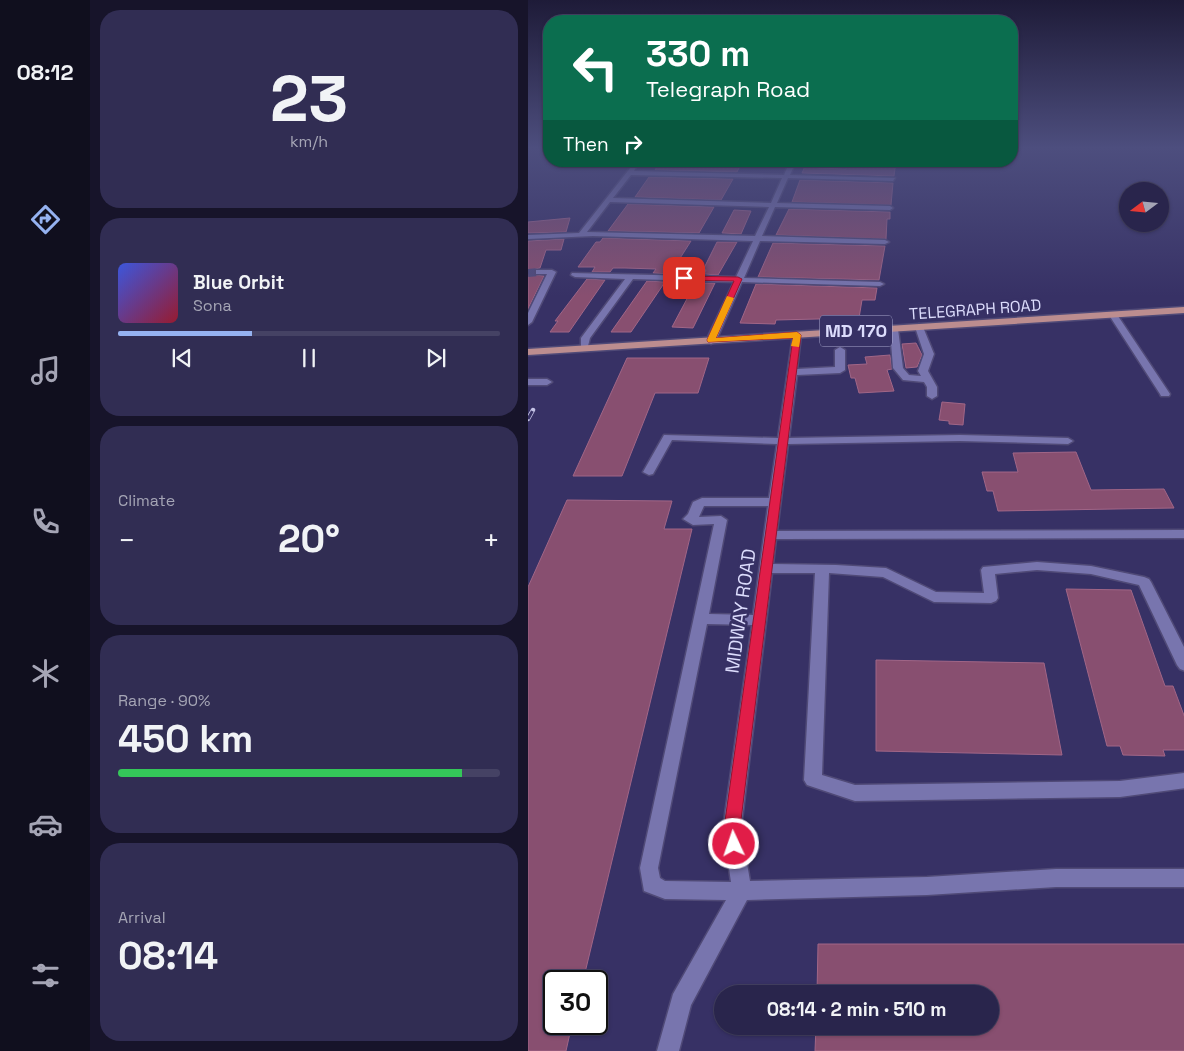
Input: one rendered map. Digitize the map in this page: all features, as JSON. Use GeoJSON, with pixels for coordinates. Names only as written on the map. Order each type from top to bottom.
{"type":"FeatureCollection","features":[{"type":"Feature","properties":{"kind":"main road","name":"TELEGRAPH ROAD"},"geometry":{"type":"LineString","coordinates":[[528,352],[1184,310]]}},
{"type":"Feature","properties":{"kind":"street"},"geometry":{"type":"LineString","coordinates":[[711,340],[775,198]]}},
{"type":"Feature","properties":{"kind":"street"},"geometry":{"type":"LineString","coordinates":[[581,235],[608,200],[890,208]]}},
{"type":"Feature","properties":{"kind":"street"},"geometry":{"type":"LineString","coordinates":[[528,237],[581,235],[885,242]]}},
{"type":"Feature","properties":{"kind":"street"},"geometry":{"type":"LineString","coordinates":[[528,322],[552,272],[540,272]]}},
{"type":"Feature","properties":{"kind":"street"},"geometry":{"type":"LineString","coordinates":[[574,274],[880,284]]}},
{"type":"Feature","properties":{"kind":"street"},"geometry":{"type":"LineString","coordinates":[[584,348],[586,338],[630,276]]}},
{"type":"Feature","properties":{"kind":"street"},"geometry":{"type":"LineString","coordinates":[[1113,315],[1165,394]]}},
{"type":"Feature","properties":{"kind":"street"},"geometry":{"type":"LineString","coordinates":[[919,327],[929,354],[923,371],[932,387],[932,396]]}},
{"type":"Feature","properties":{"kind":"street"},"geometry":{"type":"LineString","coordinates":[[894,329],[898,368],[906,378],[928,379]]}},
{"type":"Feature","properties":{"kind":"street","name":"MIDWAY ROAD"},"geometry":{"type":"LineString","coordinates":[[742,891],[732,828],[797,335]]}},
{"type":"Feature","properties":{"kind":"street"},"geometry":{"type":"LineString","coordinates":[[792,372],[840,370],[840,350]]}},
{"type":"Feature","properties":{"kind":"street"},"geometry":{"type":"LineString","coordinates":[[528,382],[547,382]]}},
{"type":"Feature","properties":{"kind":"street"},"geometry":{"type":"LineString","coordinates":[[648,472],[668,437],[783,441],[960,438],[1068,441]]}},
{"type":"Feature","properties":{"kind":"street"},"geometry":{"type":"LineString","coordinates":[[775,502],[702,502],[697,505],[693,516],[690,517],[690,520],[721,520],[649,868],[651,884],[665,890],[742,891],[927,886],[1056,878],[1184,878]]}},
{"type":"Feature","properties":{"kind":"street"},"geometry":{"type":"LineString","coordinates":[[771,534],[1184,534]]}},
{"type":"Feature","properties":{"kind":"street"},"geometry":{"type":"LineString","coordinates":[[766,568],[886,573],[934,597],[991,598],[988,570],[1037,566],[1091,570],[1144,582],[1184,665]]}},
{"type":"Feature","properties":{"kind":"street"},"geometry":{"type":"LineString","coordinates":[[822,569],[813,780],[855,793],[1120,789],[1184,780]]}},
{"type":"Feature","properties":{"kind":"street"},"geometry":{"type":"LineString","coordinates":[[701,619],[759,620]]}},
{"type":"Feature","properties":{"kind":"street"},"geometry":{"type":"LineString","coordinates":[[668,1051],[681,1002],[742,891]]}},
{"type":"Feature","properties":{"kind":"building"},"geometry":{"type":"Polygon","coordinates":[[[665,198],[722,198],[721,200],[665,198]]]}},
{"type":"Feature","properties":{"kind":"building"},"geometry":{"type":"Polygon","coordinates":[[[793,198],[892,198],[891,205],[792,202],[793,198]]]}},
{"type":"Feature","properties":{"kind":"building"},"geometry":{"type":"Polygon","coordinates":[[[628,204],[714,207],[699,233],[608,231],[628,204]]]}},
{"type":"Feature","properties":{"kind":"building"},"geometry":{"type":"Polygon","coordinates":[[[789,209],[890,212],[890,219],[887,219],[886,239],[776,235],[789,209]]]}},
{"type":"Feature","properties":{"kind":"building"},"geometry":{"type":"Polygon","coordinates":[[[734,210],[751,211],[741,234],[722,233],[734,210]]]}},
{"type":"Feature","properties":{"kind":"building"},"geometry":{"type":"Polygon","coordinates":[[[570,218],[566,232],[528,233],[528,222],[570,218]]]}},
{"type":"Feature","properties":{"kind":"building"},"geometry":{"type":"Polygon","coordinates":[[[603,238],[691,241],[670,274],[653,273],[656,269],[625,268],[613,268],[610,272],[592,272],[595,267],[578,267],[596,242],[600,242],[603,238]]]}},
{"type":"Feature","properties":{"kind":"building"},"geometry":{"type":"Polygon","coordinates":[[[564,239],[561,250],[546,250],[540,268],[535,269],[535,275],[544,276],[528,309],[528,241],[564,239]]]}},
{"type":"Feature","properties":{"kind":"building"},"geometry":{"type":"Polygon","coordinates":[[[717,242],[737,242],[718,275],[704,274],[706,270],[703,270],[717,242]]]}},
{"type":"Feature","properties":{"kind":"building"},"geometry":{"type":"Polygon","coordinates":[[[773,243],[885,246],[879,280],[758,277],[773,243]]]}},
{"type":"Feature","properties":{"kind":"building"},"geometry":{"type":"Polygon","coordinates":[[[587,279],[605,280],[569,332],[550,332],[558,321],[555,321],[587,279]]]}},
{"type":"Feature","properties":{"kind":"building"},"geometry":{"type":"Polygon","coordinates":[[[647,281],[665,282],[631,332],[611,332],[647,281]]]}},
{"type":"Feature","properties":{"kind":"building"},"geometry":{"type":"Polygon","coordinates":[[[700,283],[715,283],[693,328],[672,327],[689,295],[694,295],[700,283]]]}},
{"type":"Feature","properties":{"kind":"building"},"geometry":{"type":"Polygon","coordinates":[[[756,284],[877,288],[875,300],[862,300],[859,318],[776,320],[775,324],[740,323],[756,284]]]}},
{"type":"Feature","properties":{"kind":"building"},"geometry":{"type":"Polygon","coordinates":[[[916,343],[922,355],[917,367],[906,368],[902,344],[916,343]]]}},
{"type":"Feature","properties":{"kind":"building"},"geometry":{"type":"Polygon","coordinates":[[[890,355],[892,369],[887,370],[894,391],[859,393],[855,378],[851,378],[848,365],[867,364],[865,357],[890,355]]]}},
{"type":"Feature","properties":{"kind":"building"},"geometry":{"type":"Polygon","coordinates":[[[627,358],[709,358],[698,393],[655,393],[622,476],[573,476],[627,358]]]}},
{"type":"Feature","properties":{"kind":"building"},"geometry":{"type":"Polygon","coordinates":[[[942,402],[965,404],[963,425],[949,424],[949,421],[939,420],[942,402]]]}},
{"type":"Feature","properties":{"kind":"building"},"geometry":{"type":"Polygon","coordinates":[[[1076,452],[1091,490],[1164,489],[1174,508],[998,511],[993,491],[987,491],[982,472],[1018,472],[1013,453],[1076,452]]]}},
{"type":"Feature","properties":{"kind":"building"},"geometry":{"type":"Polygon","coordinates":[[[567,500],[672,501],[664,529],[692,529],[586,970],[543,970],[543,1035],[570,1035],[566,1051],[528,1051],[528,587],[567,500]]]}},
{"type":"Feature","properties":{"kind":"building"},"geometry":{"type":"Polygon","coordinates":[[[1066,589],[1131,590],[1165,686],[1173,686],[1185,718],[1185,750],[1163,750],[1165,756],[1123,755],[1120,746],[1107,746],[1066,589]]]}},
{"type":"Feature","properties":{"kind":"building"},"geometry":{"type":"Polygon","coordinates":[[[876,660],[1044,663],[1062,755],[876,751],[876,660]]]}},
{"type":"Feature","properties":{"kind":"building"},"geometry":{"type":"Polygon","coordinates":[[[818,944],[1185,944],[1185,1051],[815,1051],[816,1035],[999,1035],[999,985],[817,985],[818,944]]]}},
{"type":"Feature","properties":{"kind":"tunnel"},"geometry":{"type":"LineString","coordinates":[[528,273],[539,272]]}},
{"type":"Feature","properties":{"kind":"railway"},"geometry":{"type":"LineString","coordinates":[[528,419],[533,410]]}},
{"type":"Feature","properties":{"kind":"slow traffic"},"geometry":{"type":"LineString","coordinates":[[730,298],[711,340],[797,335],[796,346]]}},
{"type":"Feature","properties":{"kind":"route"},"geometry":{"type":"LineString","coordinates":[[684,278],[738,279],[711,340],[797,335],[732,828],[734,844]]}}]}
